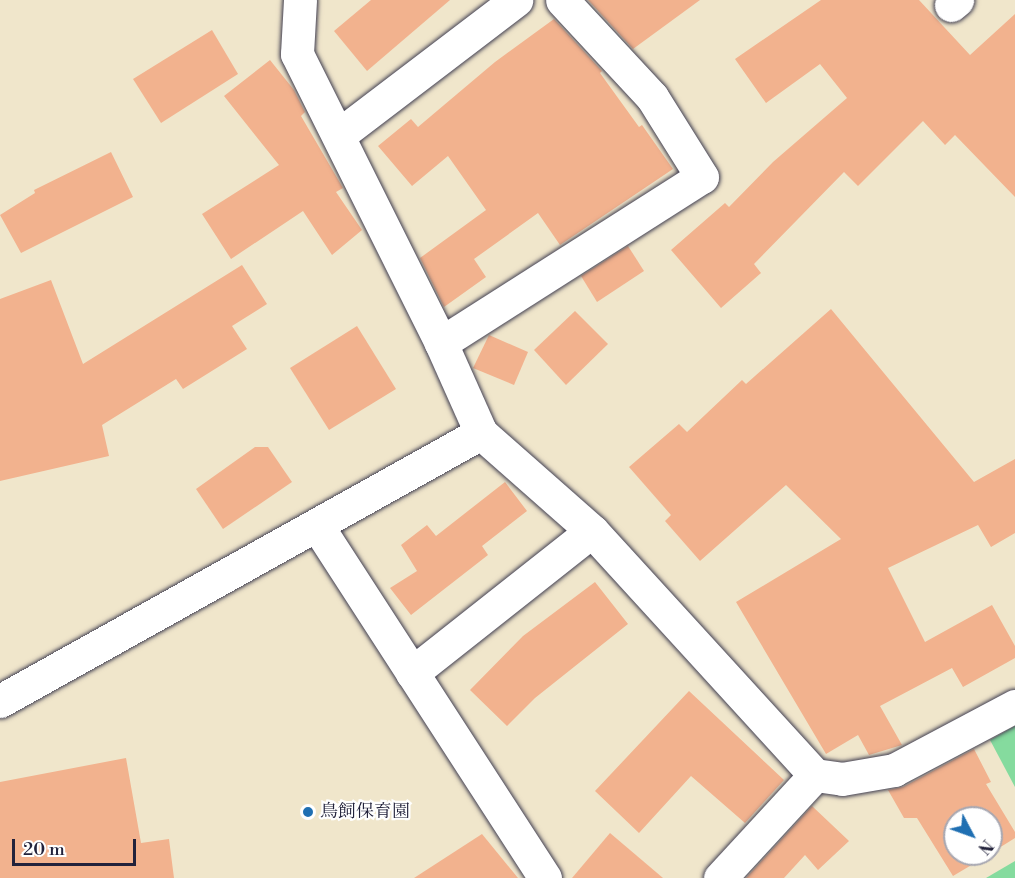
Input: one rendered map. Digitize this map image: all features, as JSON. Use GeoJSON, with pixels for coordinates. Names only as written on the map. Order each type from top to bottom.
{"type":"FeatureCollection","features":[{"type":"Feature","properties":{"kind":"street"},"geometry":{"type":"LineString","coordinates":[[300,0],[297,54],[339,135],[360,186],[441,343],[481,433],[591,531],[815,775],[842,778],[894,770],[1015,706]]}},
{"type":"Feature","properties":{"kind":"street"},"geometry":{"type":"LineString","coordinates":[[339,135],[516,0]]}},
{"type":"Feature","properties":{"kind":"street"},"geometry":{"type":"LineString","coordinates":[[441,343],[702,177],[652,97],[562,0]]}},
{"type":"Feature","properties":{"kind":"street"},"geometry":{"type":"LineString","coordinates":[[0,701],[318,527],[481,433]]}},
{"type":"Feature","properties":{"kind":"street"},"geometry":{"type":"LineString","coordinates":[[318,527],[545,878]]}},
{"type":"Feature","properties":{"kind":"street"},"geometry":{"type":"LineString","coordinates":[[412,673],[591,531]]}},
{"type":"Feature","properties":{"kind":"street"},"geometry":{"type":"LineString","coordinates":[[720,878],[815,775]]}},
{"type":"Feature","properties":{"kind":"green space"},"geometry":{"type":"Polygon","coordinates":[[[1015,726],[1015,787],[990,740],[1015,726]]]}},
{"type":"Feature","properties":{"kind":"green space"},"geometry":{"type":"Polygon","coordinates":[[[1015,861],[1015,878],[986,878],[1015,861]]]}},
{"type":"Feature","properties":{"kind":"building"},"geometry":{"type":"Polygon","coordinates":[[[371,0],[450,0],[367,71],[334,31],[371,0]]]}},
{"type":"Feature","properties":{"kind":"building"},"geometry":{"type":"Polygon","coordinates":[[[588,0],[700,0],[633,49],[588,0]]]}},
{"type":"Feature","properties":{"kind":"building"},"geometry":{"type":"Polygon","coordinates":[[[821,0],[919,0],[970,55],[1015,14],[1015,197],[955,135],[945,145],[923,121],[858,186],[844,172],[754,264],[761,273],[721,308],[671,250],[725,203],[729,207],[773,162],[847,98],[820,64],[766,103],[735,59],[821,0]]]}},
{"type":"Feature","properties":{"kind":"building"},"geometry":{"type":"Polygon","coordinates":[[[554,19],[602,71],[600,73],[639,127],[642,125],[673,169],[560,245],[538,213],[474,259],[486,277],[444,307],[420,258],[486,210],[448,156],[412,186],[378,146],[411,119],[418,127],[495,62],[554,19]]]}},
{"type":"Feature","properties":{"kind":"building"},"geometry":{"type":"Polygon","coordinates":[[[212,30],[238,74],[161,123],[133,79],[212,30]]]}},
{"type":"Feature","properties":{"kind":"building"},"geometry":{"type":"Polygon","coordinates":[[[270,60],[294,90],[305,112],[301,116],[343,188],[336,192],[362,230],[332,255],[303,211],[231,259],[202,214],[279,165],[224,96],[270,60]]]}},
{"type":"Feature","properties":{"kind":"building"},"geometry":{"type":"Polygon","coordinates":[[[111,152],[133,197],[21,253],[0,215],[35,193],[34,190],[111,152]]]}},
{"type":"Feature","properties":{"kind":"building"},"geometry":{"type":"Polygon","coordinates":[[[628,246],[644,271],[597,302],[581,276],[628,246]]]}},
{"type":"Feature","properties":{"kind":"building"},"geometry":{"type":"Polygon","coordinates":[[[242,265],[267,304],[232,326],[247,349],[183,389],[176,379],[102,425],[109,456],[0,481],[0,299],[51,280],[83,364],[242,265]]]}},
{"type":"Feature","properties":{"kind":"building"},"geometry":{"type":"Polygon","coordinates":[[[831,309],[974,482],[1015,459],[1015,533],[991,547],[978,525],[888,568],[925,642],[992,605],[1015,646],[1015,658],[963,687],[952,668],[880,706],[902,745],[869,755],[858,735],[826,754],[736,602],[841,539],[786,485],[700,561],[665,521],[671,515],[629,467],[679,424],[687,432],[742,380],[746,384],[831,309]]]}},
{"type":"Feature","properties":{"kind":"building"},"geometry":{"type":"Polygon","coordinates":[[[575,311],[608,344],[566,385],[534,350],[575,311]]]}},
{"type":"Feature","properties":{"kind":"building"},"geometry":{"type":"Polygon","coordinates":[[[357,326],[396,389],[329,430],[290,368],[357,326]]]}},
{"type":"Feature","properties":{"kind":"building"},"geometry":{"type":"Polygon","coordinates":[[[489,335],[528,352],[514,385],[473,368],[489,335]]]}},
{"type":"Feature","properties":{"kind":"building"},"geometry":{"type":"Polygon","coordinates":[[[255,447],[268,447],[292,482],[223,529],[196,489],[255,447]]]}},
{"type":"Feature","properties":{"kind":"building"},"geometry":{"type":"Polygon","coordinates":[[[505,482],[527,511],[482,546],[488,555],[411,615],[390,588],[417,571],[401,545],[427,525],[436,536],[505,482]]]}},
{"type":"Feature","properties":{"kind":"building"},"geometry":{"type":"Polygon","coordinates":[[[595,582],[628,624],[535,698],[507,726],[470,690],[523,636],[595,582]]]}},
{"type":"Feature","properties":{"kind":"building"},"geometry":{"type":"Polygon","coordinates":[[[689,691],[784,780],[745,823],[691,776],[639,833],[595,791],[689,691]]]}},
{"type":"Feature","properties":{"kind":"building"},"geometry":{"type":"Polygon","coordinates":[[[974,749],[991,782],[986,784],[999,806],[943,806],[943,860],[917,818],[904,818],[888,790],[903,787],[974,749]]]}},
{"type":"Feature","properties":{"kind":"building"},"geometry":{"type":"Polygon","coordinates":[[[126,758],[141,843],[169,839],[174,878],[0,878],[0,782],[126,758]]]}},
{"type":"Feature","properties":{"kind":"building"},"geometry":{"type":"Polygon","coordinates":[[[812,806],[849,841],[818,870],[805,855],[784,878],[746,878],[812,806]]]}},
{"type":"Feature","properties":{"kind":"building"},"geometry":{"type":"Polygon","coordinates":[[[1003,812],[1015,832],[1015,838],[1003,846],[1003,812]]]}},
{"type":"Feature","properties":{"kind":"building"},"geometry":{"type":"Polygon","coordinates":[[[610,833],[663,878],[572,878],[610,833]]]}},
{"type":"Feature","properties":{"kind":"building"},"geometry":{"type":"Polygon","coordinates":[[[482,834],[518,878],[414,878],[482,834]]]}},
{"type":"Feature","properties":{"kind":"building"},"geometry":{"type":"Polygon","coordinates":[[[947,866],[970,866],[953,876],[947,866]]]}},
{"type":"Feature","properties":{"kind":"place","name":"鳥飼保育園"},"geometry":{"type":"Point","coordinates":[308,812]}}]}
